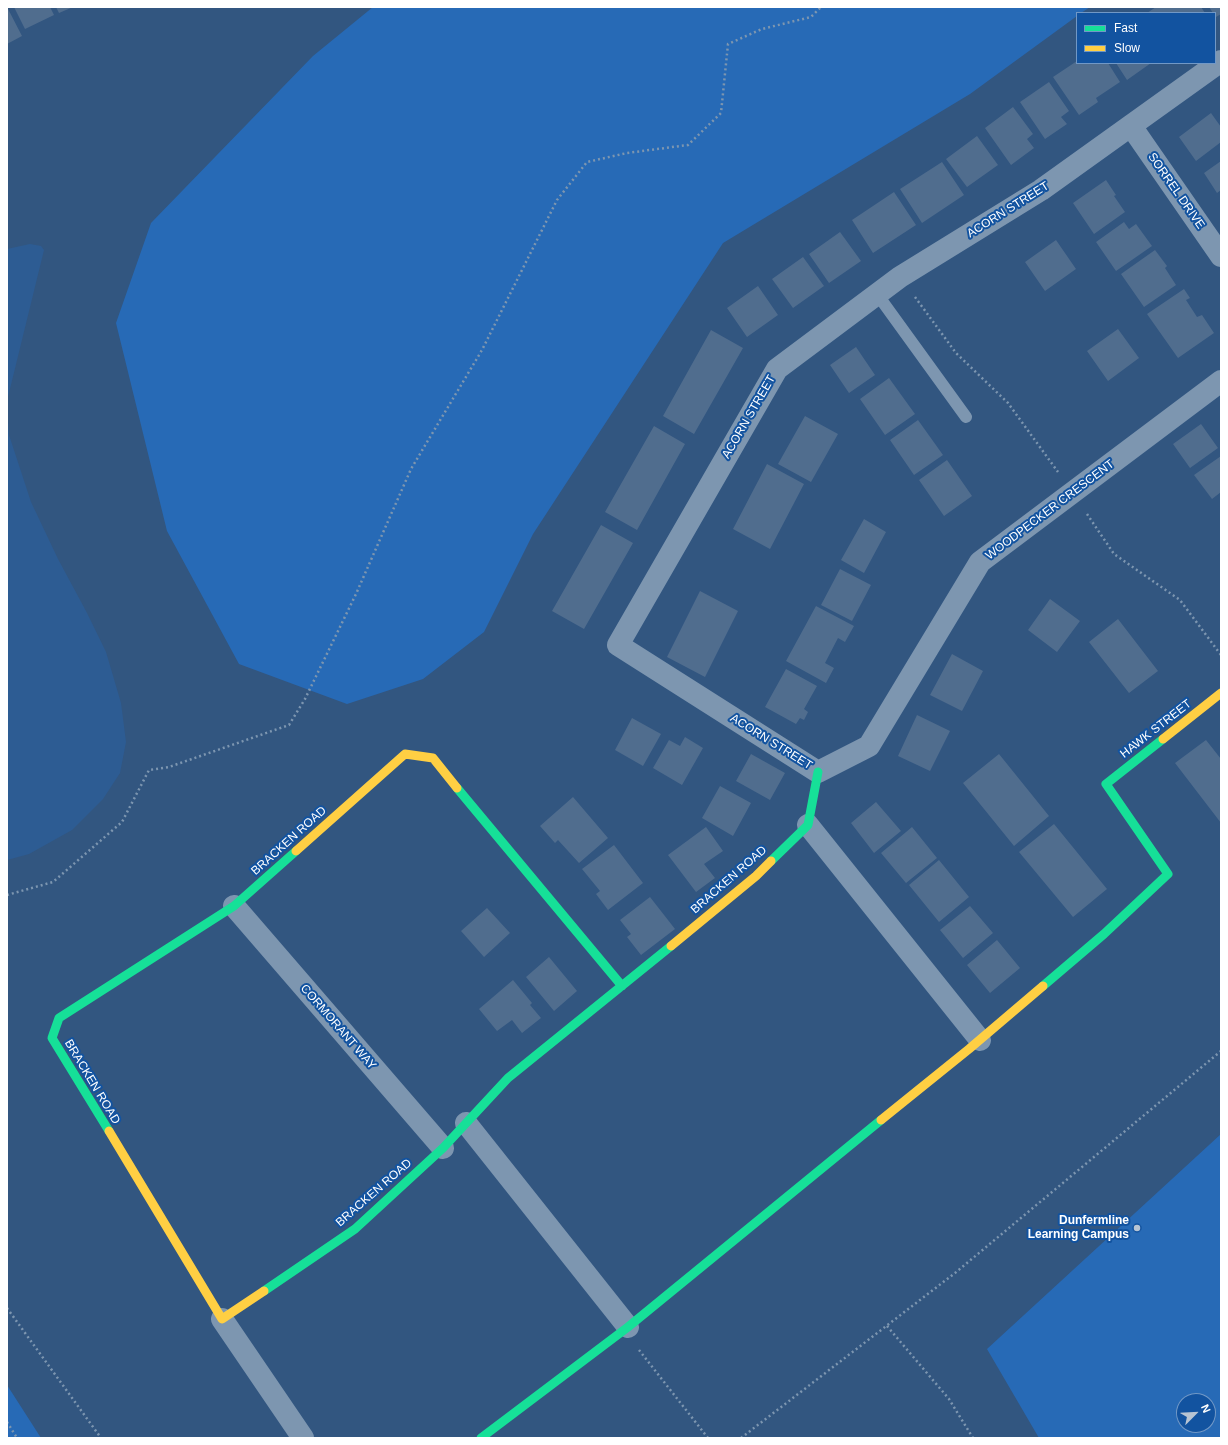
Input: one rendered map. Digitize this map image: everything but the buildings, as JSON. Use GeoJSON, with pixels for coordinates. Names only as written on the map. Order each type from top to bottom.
{"type":"FeatureCollection","features":[{"type":"Feature","properties":{"kind":"street","name":"ACORN STREET"},"geometry":{"type":"LineString","coordinates":[[818,772],[618,645],[777,369],[900,277],[1041,190],[1221,61]]}},
{"type":"Feature","properties":{"kind":"street","name":"SORREL DRIVE"},"geometry":{"type":"LineString","coordinates":[[1131,126],[1221,256]]}},
{"type":"Feature","properties":{"kind":"street","name":"WOODPECKER CRESCENT"},"geometry":{"type":"LineString","coordinates":[[818,772],[869,746],[980,562],[1221,381]]}},
{"type":"Feature","properties":{"kind":"street","name":"HAWK STREET"},"geometry":{"type":"LineString","coordinates":[[980,1040],[1104,934],[1168,874],[1106,784],[1221,693]]}},
{"type":"Feature","properties":{"kind":"street","name":"BRACKEN ROAD"},"geometry":{"type":"LineString","coordinates":[[622,986],[433,758],[405,754],[234,906],[59,1018],[52,1038],[222,1319],[355,1229],[443,1148],[508,1078],[622,986],[756,876],[808,825]]}},
{"type":"Feature","properties":{"kind":"street"},"geometry":{"type":"LineString","coordinates":[[481,1438],[626,1329],[980,1040],[808,825],[818,772]]}},
{"type":"Feature","properties":{"kind":"street","name":"CORMORANT WAY"},"geometry":{"type":"LineString","coordinates":[[234,906],[443,1148]]}},
{"type":"Feature","properties":{"kind":"street"},"geometry":{"type":"LineString","coordinates":[[466,1123],[626,1329]]}},
{"type":"Feature","properties":{"kind":"street"},"geometry":{"type":"LineString","coordinates":[[222,1319],[303,1438]]}},
{"type":"Feature","properties":{"kind":"lane"},"geometry":{"type":"LineString","coordinates":[[877,294],[966,417]]}},
{"type":"Feature","properties":{"kind":"path"},"geometry":{"type":"LineString","coordinates":[[7,895],[53,882],[122,822],[149,770],[169,767],[289,726],[305,698],[356,594],[411,469],[482,350],[556,200],[587,162],[627,153],[688,145],[721,113],[728,44],[762,29],[811,17],[821,7]]}},
{"type":"Feature","properties":{"kind":"path"},"geometry":{"type":"LineString","coordinates":[[740,1438],[955,1273],[1221,1051]]}},
{"type":"Feature","properties":{"kind":"path"},"geometry":{"type":"LineString","coordinates":[[7,1308],[101,1438]]}},
{"type":"Feature","properties":{"kind":"path"},"geometry":{"type":"LineString","coordinates":[[887,1326],[949,1399],[973,1438]]}},
{"type":"Feature","properties":{"kind":"path"},"geometry":{"type":"LineString","coordinates":[[626,1329],[708,1438]]}},
{"type":"Feature","properties":{"kind":"path"},"geometry":{"type":"LineString","coordinates":[[7,1422],[17,1438]]}},
{"type":"Feature","properties":{"kind":"shaded area"},"geometry":{"type":"Polygon","coordinates":[[[373,7],[1090,7],[1082,12],[1076,12],[1076,17],[970,94],[723,243],[533,534],[484,632],[423,679],[347,704],[239,664],[167,531],[116,323],[151,223],[313,56],[373,7]]]}},
{"type":"Feature","properties":{"kind":"shaded area"},"geometry":{"type":"Polygon","coordinates":[[[30,244],[41,246],[44,250],[7,401],[7,249],[30,244]]]}},
{"type":"Feature","properties":{"kind":"shaded area"},"geometry":{"type":"Polygon","coordinates":[[[7,408],[9,435],[31,502],[58,559],[106,652],[121,703],[126,742],[120,773],[103,799],[72,830],[29,854],[7,860],[7,408]]]}},
{"type":"Feature","properties":{"kind":"shaded area"},"geometry":{"type":"Polygon","coordinates":[[[1221,1134],[1221,1438],[1039,1438],[987,1349],[1221,1134]]]}},
{"type":"Feature","properties":{"kind":"shaded area"},"geometry":{"type":"Polygon","coordinates":[[[7,1385],[41,1438],[7,1438],[7,1385]]]}},
{"type":"Feature","properties":{"kind":"traffic: fast"},"geometry":{"type":"LineString","coordinates":[[1043,986],[1104,934],[1168,874],[1106,784],[1163,739]]}},
{"type":"Feature","properties":{"kind":"traffic: fast"},"geometry":{"type":"LineString","coordinates":[[771,861],[808,825],[818,772]]}},
{"type":"Feature","properties":{"kind":"traffic: fast"},"geometry":{"type":"LineString","coordinates":[[457,788],[622,986]]}},
{"type":"Feature","properties":{"kind":"traffic: fast"},"geometry":{"type":"LineString","coordinates":[[109,1131],[52,1038],[59,1018],[234,906],[296,851]]}},
{"type":"Feature","properties":{"kind":"traffic: fast"},"geometry":{"type":"LineString","coordinates":[[264,1291],[355,1229],[443,1148],[508,1078],[671,946]]}},
{"type":"Feature","properties":{"kind":"traffic: fast"},"geometry":{"type":"LineString","coordinates":[[481,1438],[628,1327],[881,1120]]}},
{"type":"Feature","properties":{"kind":"traffic: slow"},"geometry":{"type":"LineString","coordinates":[[1163,739],[1221,693]]}},
{"type":"Feature","properties":{"kind":"traffic: slow"},"geometry":{"type":"LineString","coordinates":[[296,851],[405,754],[433,758],[457,788]]}},
{"type":"Feature","properties":{"kind":"traffic: slow"},"geometry":{"type":"LineString","coordinates":[[671,946],[756,876],[771,861]]}},
{"type":"Feature","properties":{"kind":"traffic: slow"},"geometry":{"type":"LineString","coordinates":[[881,1120],[969,1049],[1043,986]]}},
{"type":"Feature","properties":{"kind":"traffic: slow"},"geometry":{"type":"LineString","coordinates":[[109,1131],[222,1319],[264,1291]]}},
{"type":"Feature","properties":{"kind":"place","name":"Dunfermline Learning Campus"},"geometry":{"type":"Point","coordinates":[1137,1228]}}]}
